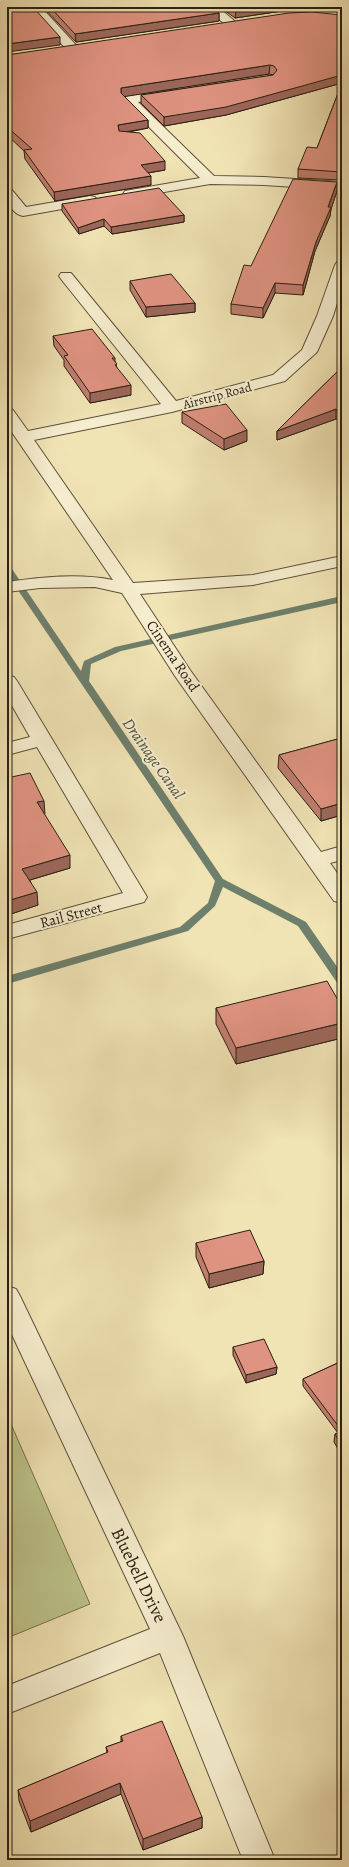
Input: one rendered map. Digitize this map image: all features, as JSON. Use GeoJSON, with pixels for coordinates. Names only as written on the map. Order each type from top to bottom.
{"type":"FeatureCollection","features":[{"type":"Feature","properties":{"kind":"street"},"geometry":{"type":"LineString","coordinates":[[34,7],[72,48]]}},
{"type":"Feature","properties":{"kind":"street"},"geometry":{"type":"LineString","coordinates":[[211,7],[232,24]]}},
{"type":"Feature","properties":{"kind":"street"},"geometry":{"type":"LineString","coordinates":[[217,27],[246,22]]}},
{"type":"Feature","properties":{"kind":"street"},"geometry":{"type":"LineString","coordinates":[[58,50],[88,46]]}},
{"type":"Feature","properties":{"kind":"street"},"geometry":{"type":"LineString","coordinates":[[183,92],[128,100],[210,180]]}},
{"type":"Feature","properties":{"kind":"street"},"geometry":{"type":"LineString","coordinates":[[116,196],[210,180],[342,186]]}},
{"type":"Feature","properties":{"kind":"street"},"geometry":{"type":"LineString","coordinates":[[7,193],[23,212],[101,199]]}},
{"type":"Feature","properties":{"kind":"street","name":"Airstrip Road"},"geometry":{"type":"LineString","coordinates":[[25,437],[172,407],[279,378],[309,352],[325,316],[342,265]]}},
{"type":"Feature","properties":{"kind":"street"},"geometry":{"type":"LineString","coordinates":[[66,276],[172,407]]}},
{"type":"Feature","properties":{"kind":"street"},"geometry":{"type":"LineString","coordinates":[[325,316],[342,318]]}},
{"type":"Feature","properties":{"kind":"street","name":"Cinema Road"},"geometry":{"type":"LineString","coordinates":[[7,413],[25,437],[128,589],[182,672],[342,896]]}},
{"type":"Feature","properties":{"kind":"street"},"geometry":{"type":"LineString","coordinates":[[7,587],[40,583],[95,582],[128,589],[253,580],[342,561]]}},
{"type":"Feature","properties":{"kind":"street"},"geometry":{"type":"LineString","coordinates":[[7,681],[42,740],[7,749]]}},
{"type":"Feature","properties":{"kind":"street","name":"Rail Street"},"geometry":{"type":"LineString","coordinates":[[7,932],[136,897],[42,740]]}},
{"type":"Feature","properties":{"kind":"street"},"geometry":{"type":"LineString","coordinates":[[317,860],[342,853]]}},
{"type":"Feature","properties":{"kind":"street","name":"Bluebell Drive"},"geometry":{"type":"LineString","coordinates":[[7,1296],[15,1337],[168,1636],[259,1860]]}},
{"type":"Feature","properties":{"kind":"street"},"geometry":{"type":"LineString","coordinates":[[7,1700],[168,1636]]}},
{"type":"Feature","properties":{"kind":"green space"},"geometry":{"type":"Polygon","coordinates":[[[7,1415],[90,1604],[7,1638],[7,1415]]]}},
{"type":"Feature","properties":{"kind":"building"},"geometry":{"type":"Polygon","coordinates":[[[7,7],[33,7],[60,37],[7,44],[7,7]]]}},
{"type":"Feature","properties":{"kind":"building"},"geometry":{"type":"Polygon","coordinates":[[[50,7],[212,7],[219,13],[75,34],[50,7]]]}},
{"type":"Feature","properties":{"kind":"building"},"geometry":{"type":"Polygon","coordinates":[[[231,7],[258,7],[236,10],[231,7]]]}},
{"type":"Feature","properties":{"kind":"building"},"geometry":{"type":"Polygon","coordinates":[[[312,12],[342,15],[342,75],[226,107],[164,117],[141,95],[273,75],[277,70],[274,66],[270,65],[121,88],[121,93],[148,120],[118,125],[119,131],[140,133],[165,161],[141,165],[151,176],[54,192],[24,150],[32,149],[7,127],[7,55],[289,13],[312,12]]]}},
{"type":"Feature","properties":{"kind":"building"},"geometry":{"type":"Polygon","coordinates":[[[342,83],[341,172],[298,169],[307,147],[317,148],[342,83]]]}},
{"type":"Feature","properties":{"kind":"building"},"geometry":{"type":"Polygon","coordinates":[[[293,179],[337,182],[328,207],[331,207],[316,242],[303,285],[275,283],[263,308],[231,304],[244,265],[251,266],[293,179]]]}},
{"type":"Feature","properties":{"kind":"building"},"geometry":{"type":"Polygon","coordinates":[[[159,188],[184,215],[111,227],[104,219],[78,228],[62,204],[159,188]]]}},
{"type":"Feature","properties":{"kind":"building"},"geometry":{"type":"Polygon","coordinates":[[[171,274],[195,303],[146,307],[130,281],[171,274]]]}},
{"type":"Feature","properties":{"kind":"building"},"geometry":{"type":"Polygon","coordinates":[[[92,329],[115,358],[112,358],[117,364],[115,365],[131,385],[90,393],[64,356],[68,355],[53,336],[92,329]]]}},
{"type":"Feature","properties":{"kind":"building"},"geometry":{"type":"Polygon","coordinates":[[[342,367],[342,411],[340,412],[336,409],[277,431],[342,367]]]}},
{"type":"Feature","properties":{"kind":"building"},"geometry":{"type":"Polygon","coordinates":[[[226,404],[247,430],[224,439],[182,412],[226,404]]]}},
{"type":"Feature","properties":{"kind":"building"},"geometry":{"type":"Polygon","coordinates":[[[342,738],[342,803],[321,809],[279,755],[342,738]]]}},
{"type":"Feature","properties":{"kind":"building"},"geometry":{"type":"Polygon","coordinates":[[[30,773],[44,801],[37,802],[70,855],[22,869],[37,892],[7,901],[7,778],[30,773]]]}},
{"type":"Feature","properties":{"kind":"building"},"geometry":{"type":"Polygon","coordinates":[[[327,981],[342,1007],[342,1023],[236,1048],[216,1008],[327,981]]]}},
{"type":"Feature","properties":{"kind":"building"},"geometry":{"type":"Polygon","coordinates":[[[250,1230],[264,1261],[209,1274],[196,1243],[250,1230]]]}},
{"type":"Feature","properties":{"kind":"building"},"geometry":{"type":"Polygon","coordinates":[[[264,1339],[277,1367],[246,1375],[233,1347],[264,1339]]]}},
{"type":"Feature","properties":{"kind":"building"},"geometry":{"type":"Polygon","coordinates":[[[342,1361],[342,1431],[303,1379],[342,1361]]]}},
{"type":"Feature","properties":{"kind":"building"},"geometry":{"type":"Polygon","coordinates":[[[342,1432],[342,1447],[335,1434],[342,1432]]]}},
{"type":"Feature","properties":{"kind":"building"},"geometry":{"type":"Polygon","coordinates":[[[162,1721],[202,1817],[143,1839],[120,1783],[30,1821],[18,1790],[108,1752],[106,1747],[123,1741],[121,1736],[162,1721]]]}},
{"type":"Feature","properties":{"kind":"waterway"},"geometry":{"type":"LineString","coordinates":[[7,568],[84,681]]}},
{"type":"Feature","properties":{"kind":"waterway","name":"Drainage Canal"},"geometry":{"type":"LineString","coordinates":[[84,681],[87,663],[118,649],[342,599]]}},
{"type":"Feature","properties":{"kind":"waterway","name":"Drainage Canal"},"geometry":{"type":"LineString","coordinates":[[84,681],[220,881]]}},
{"type":"Feature","properties":{"kind":"waterway","name":"Drainage Canal"},"geometry":{"type":"LineString","coordinates":[[7,980],[184,929],[212,904],[220,881]]}},
{"type":"Feature","properties":{"kind":"waterway"},"geometry":{"type":"LineString","coordinates":[[220,881],[302,924],[342,982]]}}]}
